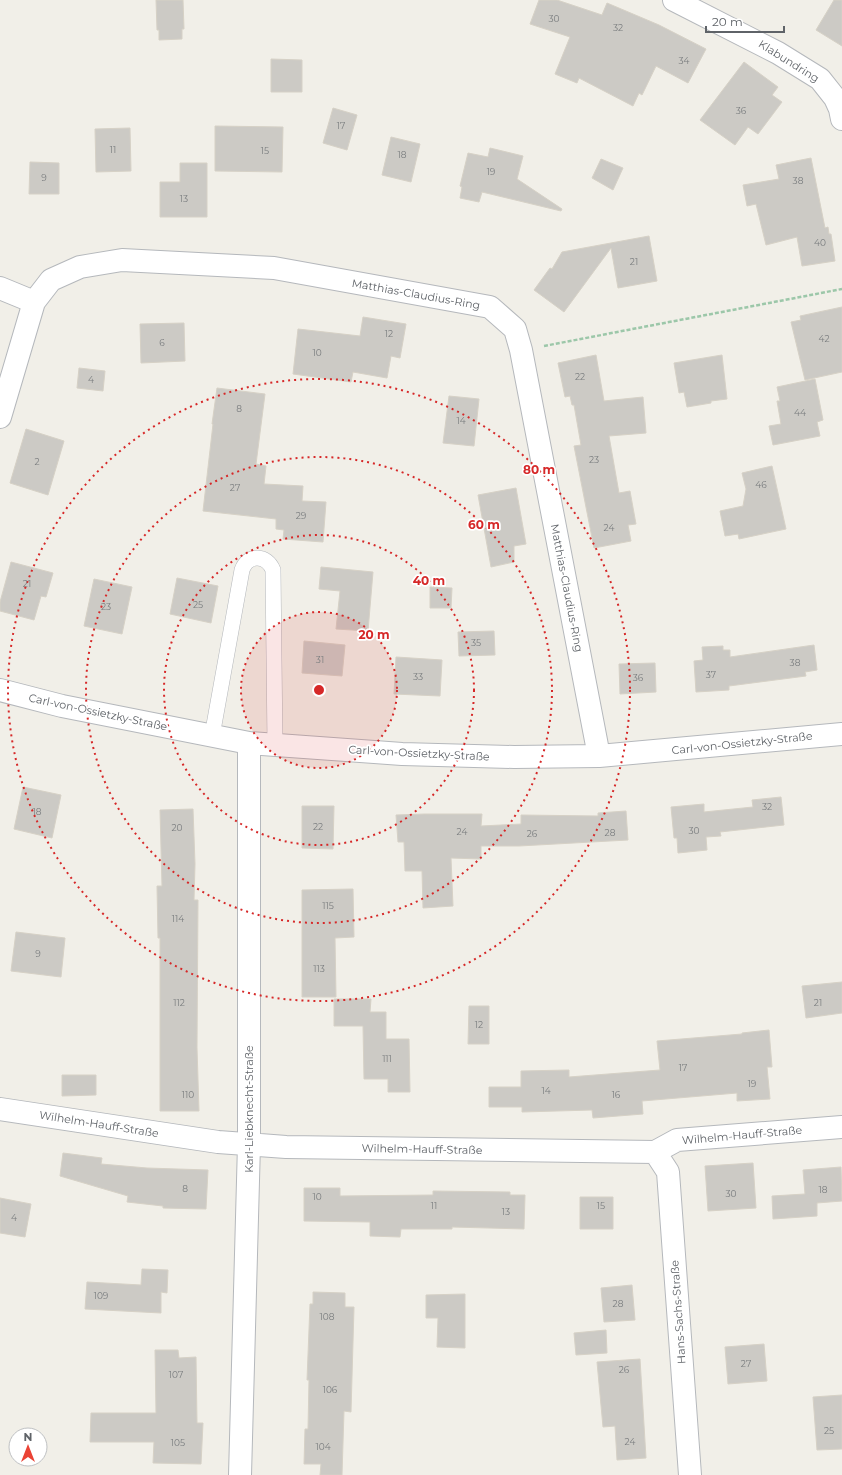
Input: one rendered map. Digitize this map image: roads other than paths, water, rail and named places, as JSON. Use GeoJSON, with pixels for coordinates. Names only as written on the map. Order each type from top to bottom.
{"type":"FeatureCollection","features":[{"type":"Feature","properties":{"kind":"street","name":"Klabundring"},"geometry":{"type":"LineString","coordinates":[[674,0],[778,53],[820,79],[835,98],[840,109],[842,119]]}},
{"type":"Feature","properties":{"kind":"street","name":"Matthias-Claudius-Ring"},"geometry":{"type":"LineString","coordinates":[[0,417],[34,302],[51,280],[80,267],[122,260],[274,268],[490,307],[515,329],[521,350],[599,756]]}},
{"type":"Feature","properties":{"kind":"street"},"geometry":{"type":"LineString","coordinates":[[0,288],[34,302]]}},
{"type":"Feature","properties":{"kind":"street","name":"Carl-von-Ossietzky-Straße"},"geometry":{"type":"LineString","coordinates":[[0,690],[62,706],[250,743],[402,754],[514,757],[599,756],[842,734]]}},
{"type":"Feature","properties":{"kind":"street","name":"Karl-Liebknecht-Straße"},"geometry":{"type":"LineString","coordinates":[[240,1475],[250,1144],[250,743]]}},
{"type":"Feature","properties":{"kind":"street","name":"Wilhelm-Hauff-Straße"},"geometry":{"type":"LineString","coordinates":[[0,1109],[218,1142],[293,1147],[655,1152],[676,1140],[842,1126]]}},
{"type":"Feature","properties":{"kind":"street","name":"Hans-Sachs-Straße"},"geometry":{"type":"LineString","coordinates":[[655,1152],[668,1172],[690,1475]]}},
{"type":"Feature","properties":{"kind":"lane"},"geometry":{"type":"LineString","coordinates":[[212,736],[242,570],[244,564],[248,560],[260,558],[266,560],[273,570],[275,745]]}}]}
